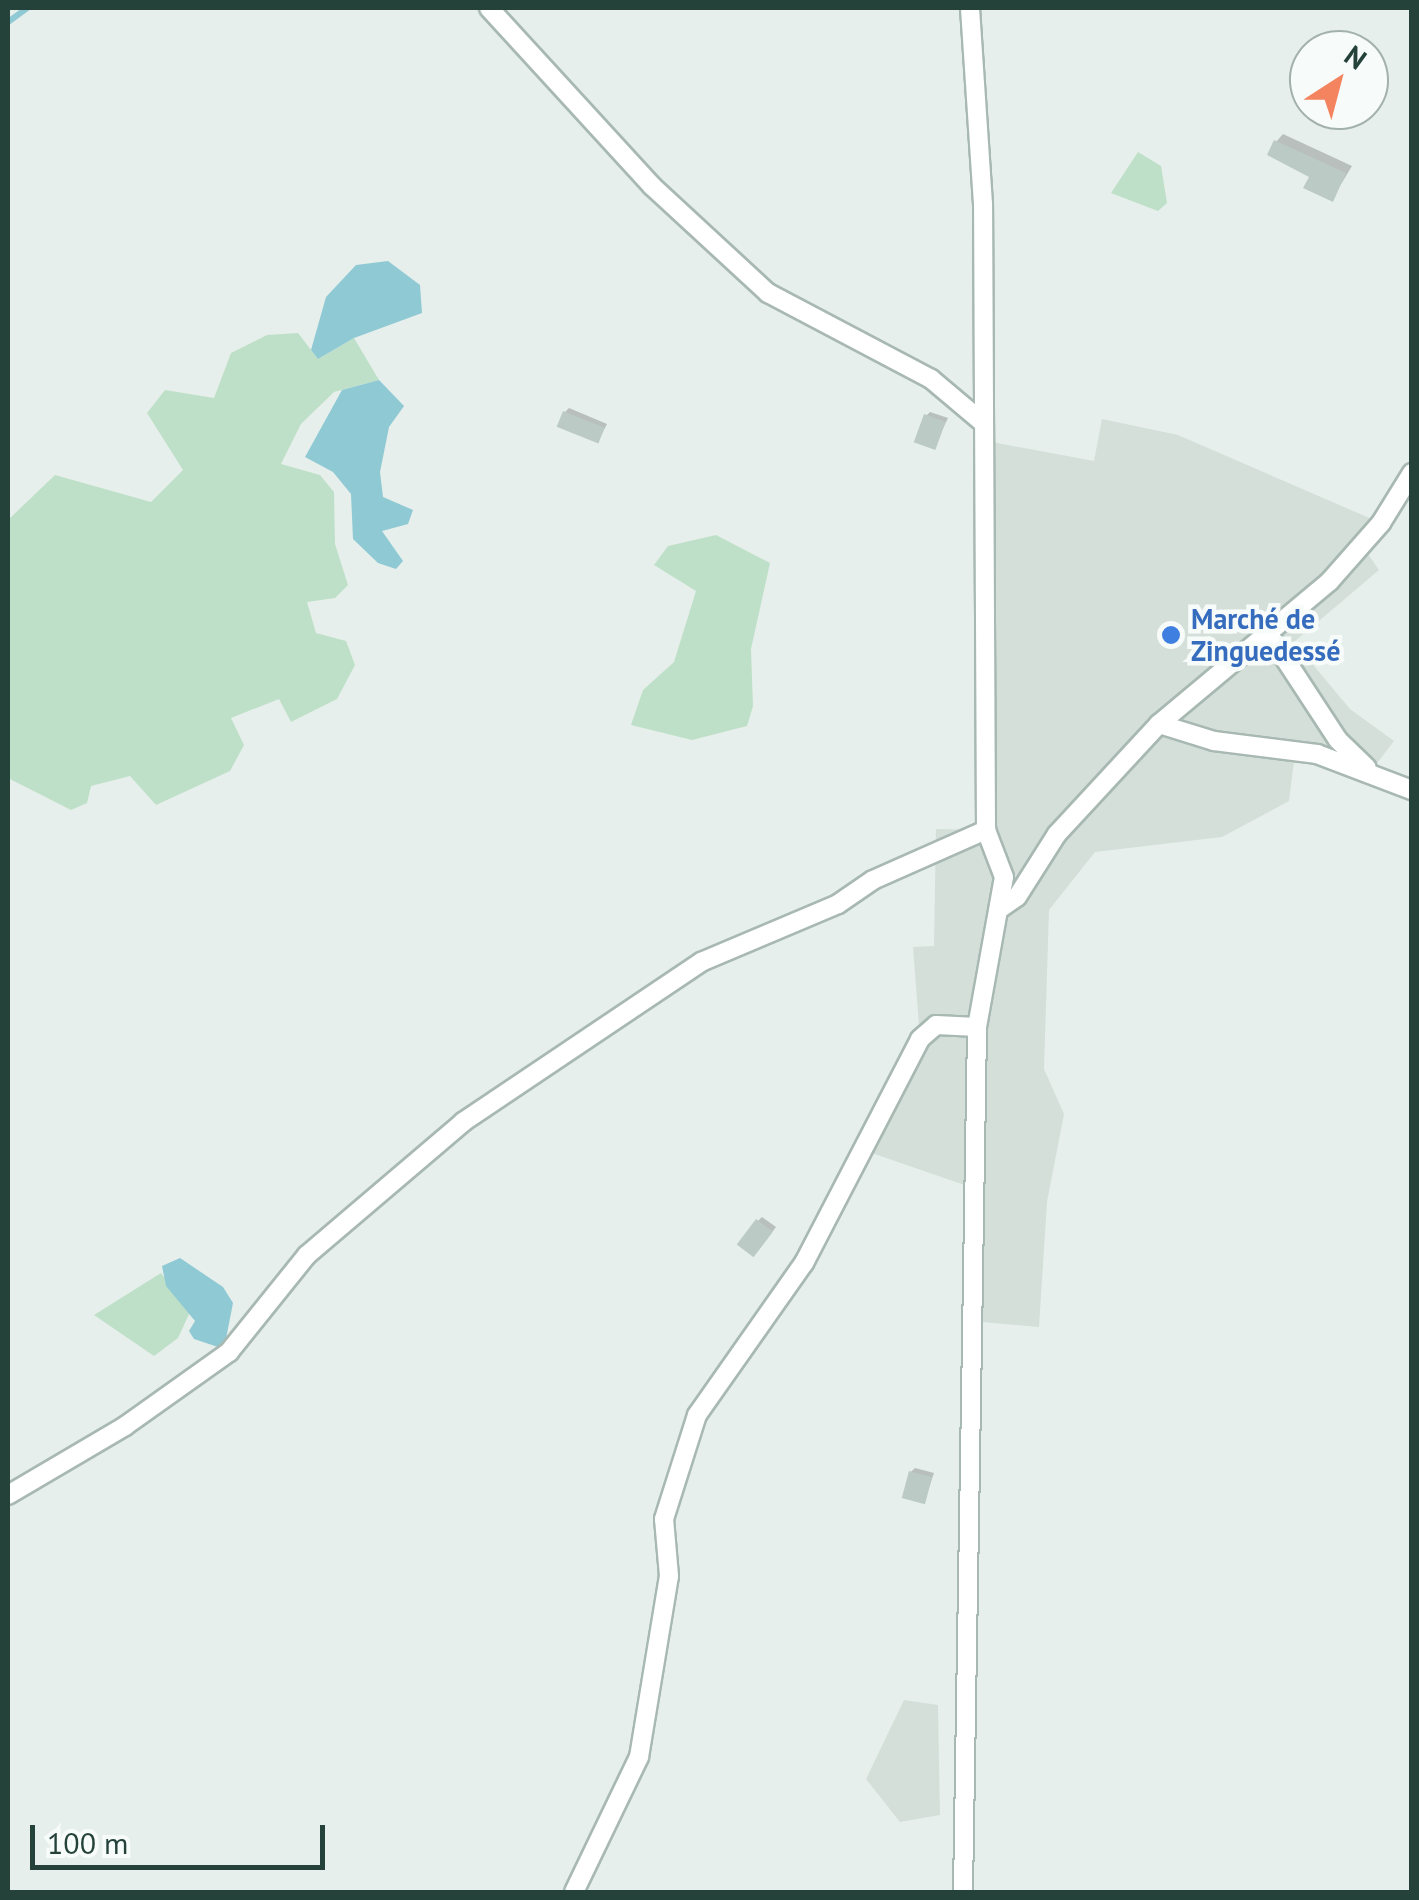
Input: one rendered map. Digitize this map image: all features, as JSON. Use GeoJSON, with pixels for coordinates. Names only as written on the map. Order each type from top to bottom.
{"type":"FeatureCollection","features":[{"type":"Feature","properties":{"kind":"street"},"geometry":{"type":"LineString","coordinates":[[490,8],[652,186],[768,293],[932,379],[982,422]]}},
{"type":"Feature","properties":{"kind":"street"},"geometry":{"type":"LineString","coordinates":[[963,1892],[977,1028],[979,990],[1002,908],[1004,877],[986,830],[983,204],[970,8]]}},
{"type":"Feature","properties":{"kind":"street"},"geometry":{"type":"LineString","coordinates":[[1002,908],[1017,897],[1057,834],[1159,724],[1210,677],[1270,636],[1329,582],[1409,486]]}},
{"type":"Feature","properties":{"kind":"street"},"geometry":{"type":"LineString","coordinates":[[1270,636],[1338,740],[1371,772]]}},
{"type":"Feature","properties":{"kind":"street"},"geometry":{"type":"LineString","coordinates":[[1159,724],[1371,772],[1412,790]]}},
{"type":"Feature","properties":{"kind":"street"},"geometry":{"type":"LineString","coordinates":[[8,1495],[125,1426],[229,1352],[307,1254],[463,1122],[701,962],[838,904],[873,880],[986,830]]}},
{"type":"Feature","properties":{"kind":"street"},"geometry":{"type":"LineString","coordinates":[[574,1892],[638,1757],[670,1576],[664,1519],[697,1415],[804,1263],[920,1039],[936,1025],[977,1028]]}},
{"type":"Feature","properties":{"kind":"shaded area"},"geometry":{"type":"Polygon","coordinates":[[[1102,419],[1178,435],[1381,523],[1361,544],[1379,570],[1294,642],[1350,709],[1394,741],[1371,771],[1295,753],[1289,801],[1222,837],[1095,852],[1049,910],[1044,1069],[1064,1114],[1047,1202],[1039,1327],[971,1321],[979,1190],[863,1150],[920,1039],[913,947],[934,946],[936,829],[985,830],[981,440],[1094,461],[1102,419]]]}},
{"type":"Feature","properties":{"kind":"shaded area"},"geometry":{"type":"Polygon","coordinates":[[[904,1700],[938,1705],[940,1815],[900,1822],[866,1779],[904,1700]]]}},
{"type":"Feature","properties":{"kind":"green space"},"geometry":{"type":"Polygon","coordinates":[[[1138,152],[1161,166],[1167,203],[1158,211],[1111,193],[1138,152]]]}},
{"type":"Feature","properties":{"kind":"green space"},"geometry":{"type":"Polygon","coordinates":[[[298,333],[318,359],[354,338],[379,380],[334,392],[301,424],[281,464],[320,475],[334,492],[335,544],[348,585],[335,598],[307,602],[316,633],[346,641],[355,665],[337,699],[291,722],[279,699],[231,718],[244,745],[230,771],[156,805],[130,776],[91,786],[87,803],[71,810],[8,778],[8,520],[55,475],[151,502],[183,470],[147,413],[165,390],[214,398],[231,353],[267,335],[298,333]]]}},
{"type":"Feature","properties":{"kind":"green space"},"geometry":{"type":"Polygon","coordinates":[[[716,535],[770,563],[751,649],[753,706],[747,726],[692,740],[631,725],[643,690],[674,662],[696,591],[654,565],[668,546],[716,535]]]}},
{"type":"Feature","properties":{"kind":"green space"},"geometry":{"type":"Polygon","coordinates":[[[161,1273],[190,1312],[178,1338],[154,1356],[94,1315],[161,1273]]]}},
{"type":"Feature","properties":{"kind":"water"},"geometry":{"type":"Polygon","coordinates":[[[388,261],[420,285],[422,313],[354,338],[318,359],[311,350],[326,297],[356,265],[388,261]]]}},
{"type":"Feature","properties":{"kind":"water"},"geometry":{"type":"Polygon","coordinates":[[[379,380],[404,406],[389,427],[380,472],[383,497],[413,510],[408,524],[382,531],[403,561],[396,569],[378,563],[353,539],[351,494],[333,472],[305,457],[342,390],[379,380]]]}},
{"type":"Feature","properties":{"kind":"water"},"geometry":{"type":"Polygon","coordinates":[[[180,1258],[223,1287],[233,1303],[224,1349],[194,1339],[189,1331],[195,1321],[166,1286],[162,1266],[180,1258]]]}},
{"type":"Feature","properties":{"kind":"building"},"geometry":{"type":"Polygon","coordinates":[[[1274,140],[1346,173],[1333,202],[1303,188],[1309,177],[1267,155],[1274,140]]]}},
{"type":"Feature","properties":{"kind":"building"},"geometry":{"type":"Polygon","coordinates":[[[563,411],[605,428],[598,444],[557,427],[563,411]]]}},
{"type":"Feature","properties":{"kind":"building"},"geometry":{"type":"Polygon","coordinates":[[[924,414],[946,422],[935,450],[914,442],[924,414]]]}},
{"type":"Feature","properties":{"kind":"building"},"geometry":{"type":"Polygon","coordinates":[[[756,1219],[773,1232],[754,1257],[737,1245],[756,1219]]]}},
{"type":"Feature","properties":{"kind":"building"},"geometry":{"type":"Polygon","coordinates":[[[909,1471],[932,1477],[925,1504],[902,1498],[909,1471]]]}},
{"type":"Feature","properties":{"kind":"waterway"},"geometry":{"type":"LineString","coordinates":[[8,22],[27,8]]}},
{"type":"Feature","properties":{"kind":"place","name":"Marché de Zinguedessé"},"geometry":{"type":"Point","coordinates":[1171,635]}}]}
